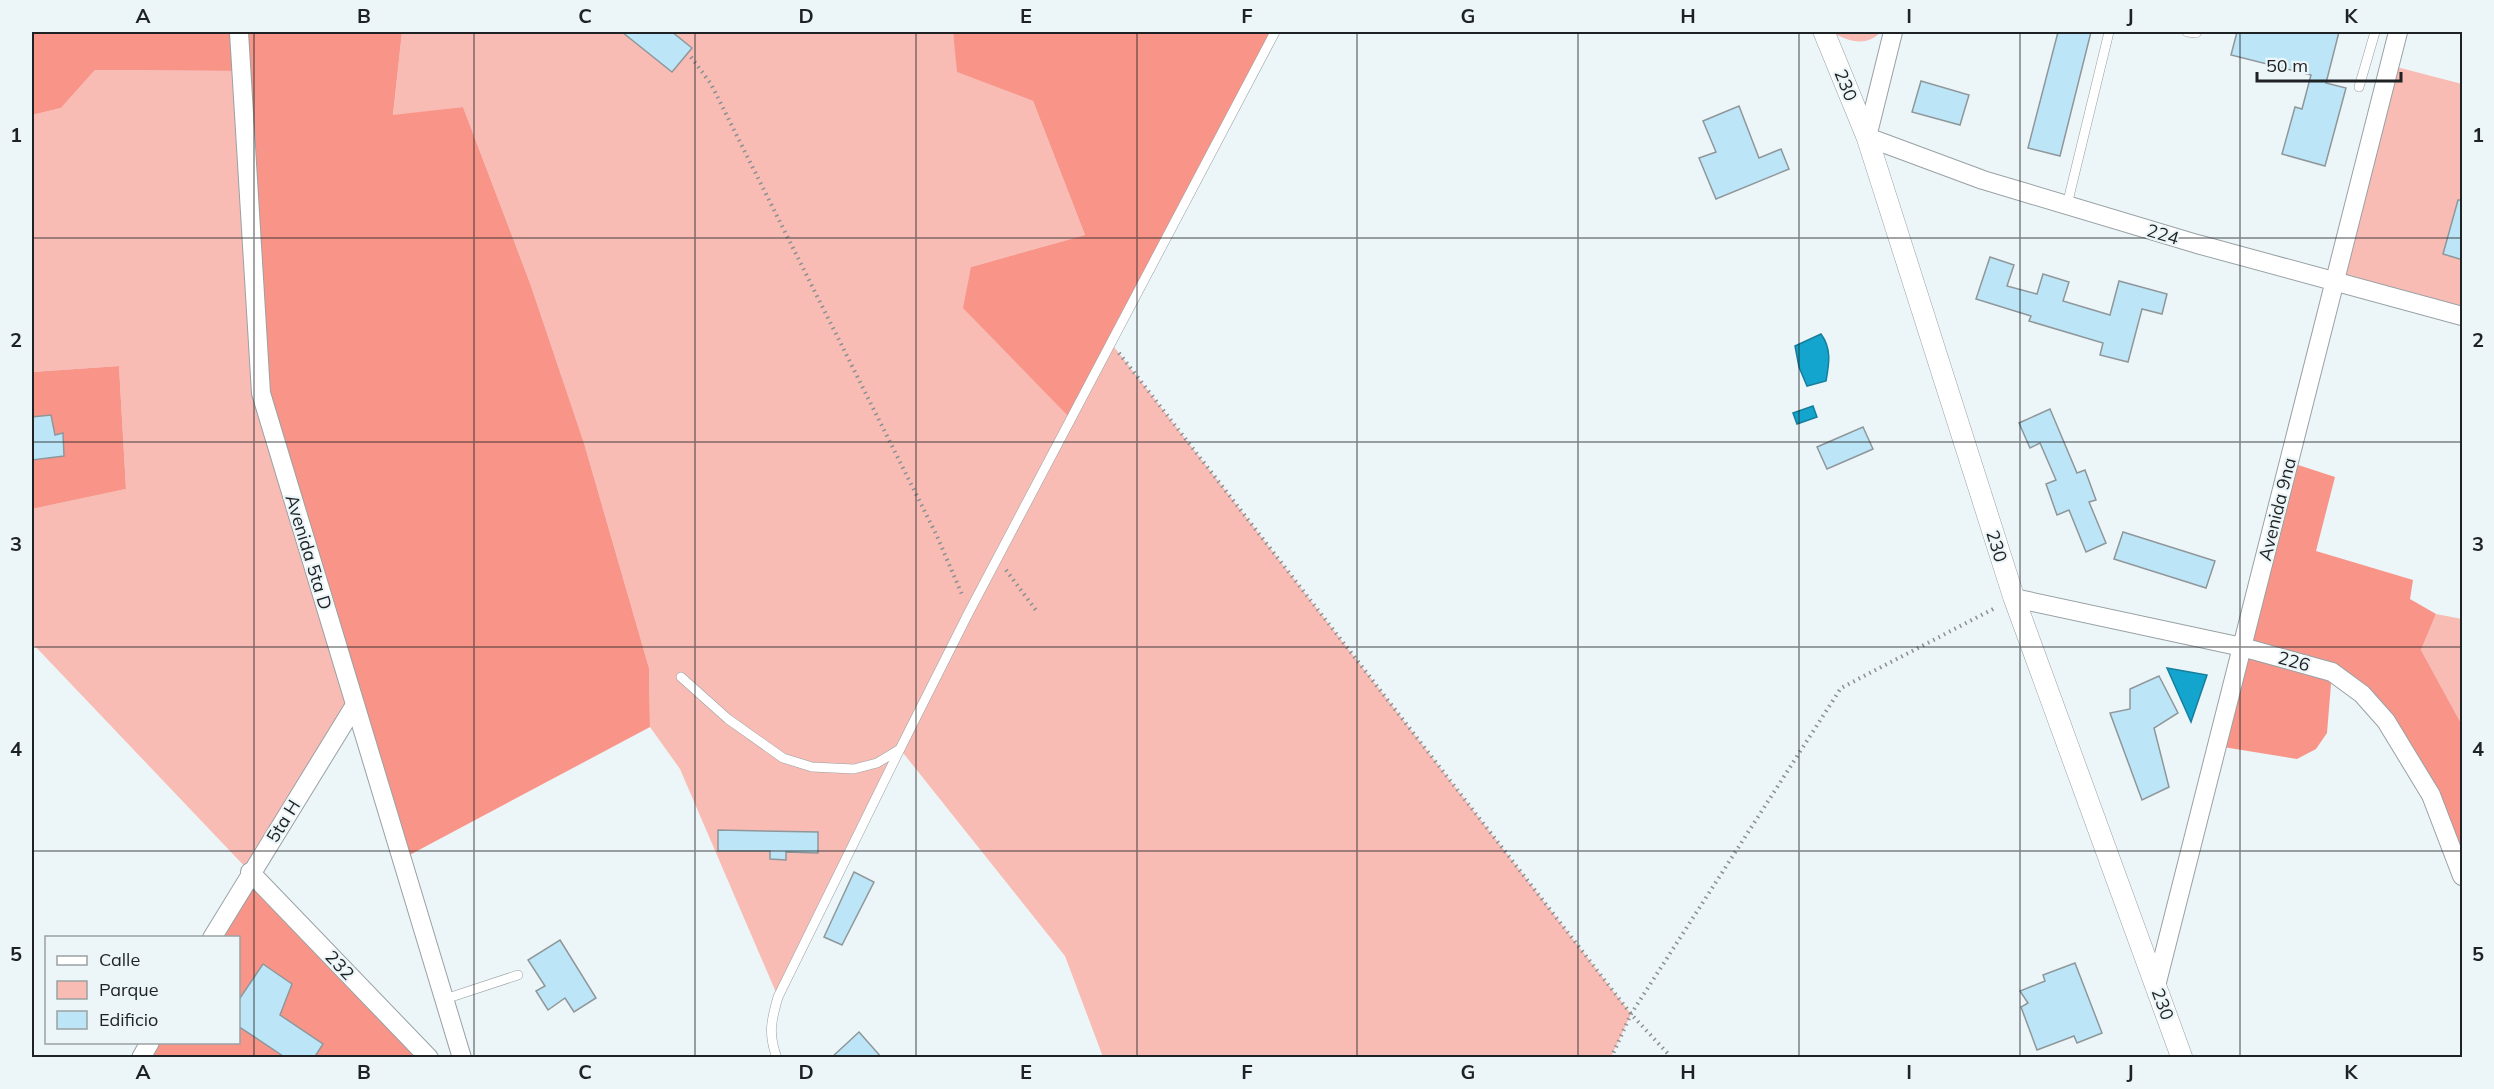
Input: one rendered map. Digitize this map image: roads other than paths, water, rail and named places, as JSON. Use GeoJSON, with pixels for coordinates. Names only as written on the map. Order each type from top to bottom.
{"type":"FeatureCollection","features":[{"type":"Feature","properties":{"kind":"street","name":"Avenida 5ta D"},"geometry":{"type":"LineString","coordinates":[[239,32],[261,393],[462,1058]]}},
{"type":"Feature","properties":{"kind":"street","name":"230"},"geometry":{"type":"LineString","coordinates":[[1824,32],[1867,137],[2014,598],[2182,1058]]}},
{"type":"Feature","properties":{"kind":"street"},"geometry":{"type":"LineString","coordinates":[[1867,137],[1893,32]]}},
{"type":"Feature","properties":{"kind":"street","name":"Avenida 9na"},"geometry":{"type":"LineString","coordinates":[[2156,986],[2398,32]]}},
{"type":"Feature","properties":{"kind":"street","name":"224"},"geometry":{"type":"LineString","coordinates":[[1867,137],[1983,180],[2197,244],[2463,316]]}},
{"type":"Feature","properties":{"kind":"street","name":"226"},"geometry":{"type":"LineString","coordinates":[[2014,598],[2242,647],[2332,672],[2362,694],[2386,720],[2431,795],[2463,876]]}},
{"type":"Feature","properties":{"kind":"street","name":"5ta H"},"geometry":{"type":"LineString","coordinates":[[213,936],[250,872],[356,705]]}},
{"type":"Feature","properties":{"kind":"street","name":"232"},"geometry":{"type":"LineString","coordinates":[[250,872],[429,1058]]}},
{"type":"Feature","properties":{"kind":"street"},"geometry":{"type":"LineString","coordinates":[[141,1058],[149,1044]]}},
{"type":"Feature","properties":{"kind":"lane"},"geometry":{"type":"LineString","coordinates":[[777,1058],[771,1040],[770,1022],[778,997],[969,612],[1275,32]]}},
{"type":"Feature","properties":{"kind":"lane"},"geometry":{"type":"LineString","coordinates":[[2067,205],[2109,32]]}},
{"type":"Feature","properties":{"kind":"lane"},"geometry":{"type":"LineString","coordinates":[[2187,32],[2197,32]]}},
{"type":"Feature","properties":{"kind":"lane"},"geometry":{"type":"LineString","coordinates":[[2359,87],[2375,32]]}},
{"type":"Feature","properties":{"kind":"lane"},"geometry":{"type":"LineString","coordinates":[[681,677],[729,719],[783,758],[812,767],[854,769],[877,763],[900,749]]}},
{"type":"Feature","properties":{"kind":"lane"},"geometry":{"type":"LineString","coordinates":[[445,999],[518,975]]}},
{"type":"Feature","properties":{"kind":"water"},"geometry":{"type":"Polygon","coordinates":[[[1821,334],[1828,351],[1826,381],[1807,386],[1799,367],[1795,346],[1821,334]]]}},
{"type":"Feature","properties":{"kind":"water"},"geometry":{"type":"Polygon","coordinates":[[[1813,406],[1817,417],[1797,424],[1793,413],[1813,406]]]}},
{"type":"Feature","properties":{"kind":"water"},"geometry":{"type":"Polygon","coordinates":[[[2167,668],[2207,675],[2191,722],[2167,668]]]}}]}
